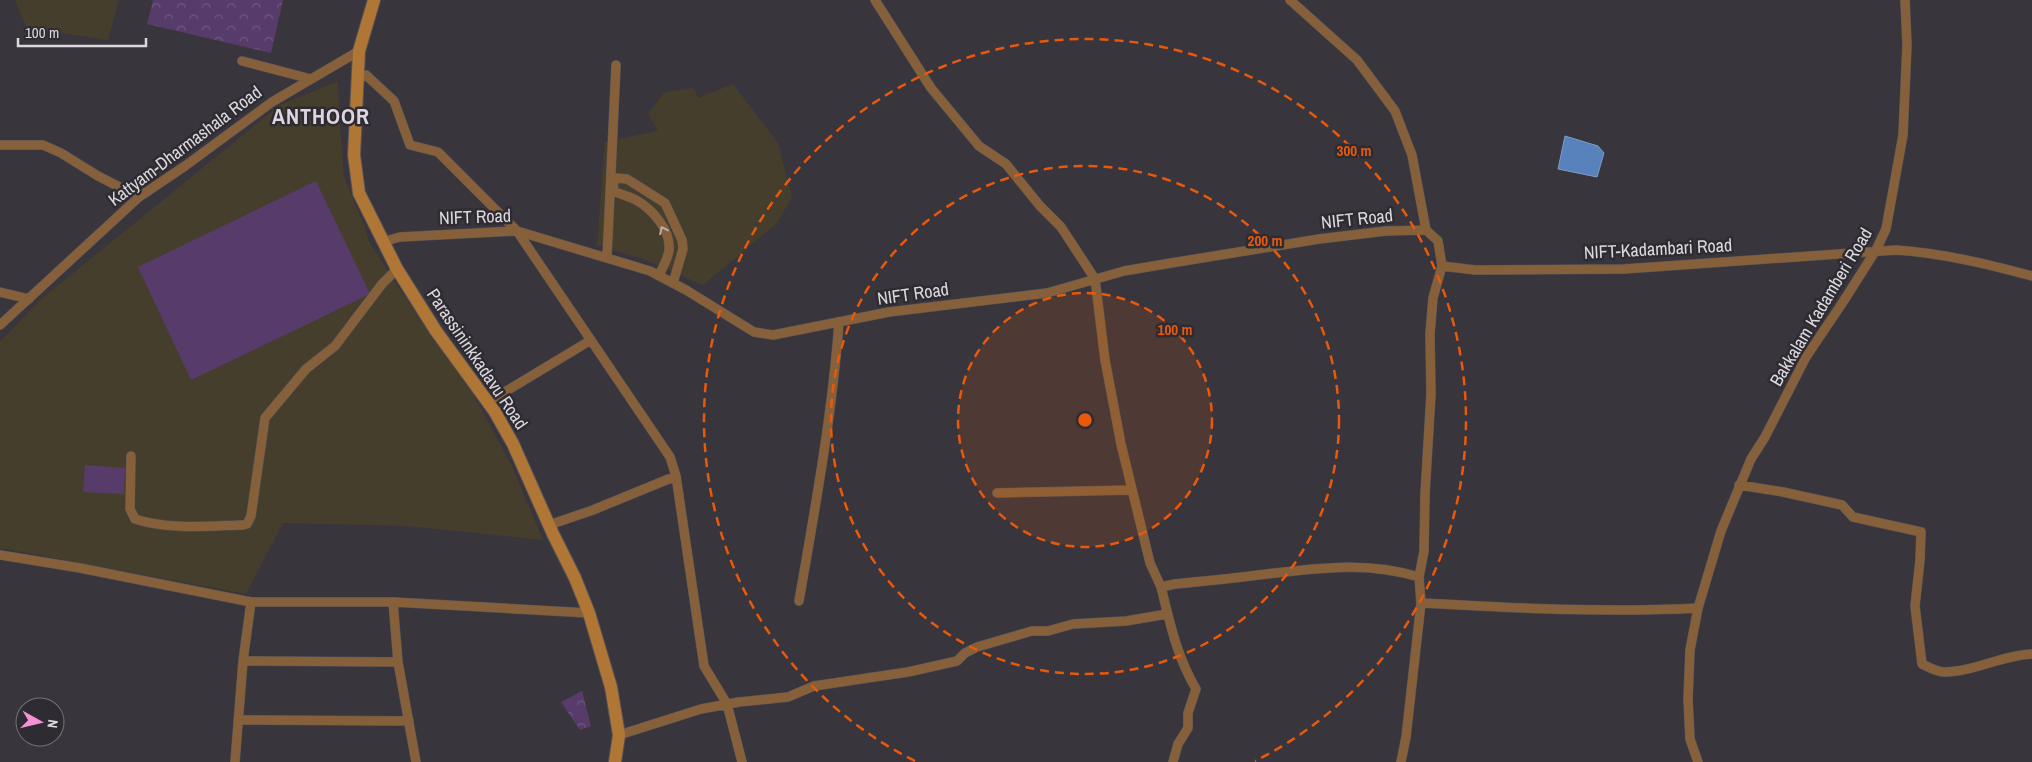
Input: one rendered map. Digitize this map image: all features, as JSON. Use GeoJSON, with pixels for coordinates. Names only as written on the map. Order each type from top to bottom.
{"type":"FeatureCollection","features":[{"type":"Feature","properties":{"kind":"main road","name":"Parassininkkadavu Road"},"geometry":{"type":"LineString","coordinates":[[374,0],[359,52],[354,155],[359,193],[397,269],[436,331],[488,402],[513,444],[548,525],[575,578],[589,613],[611,687],[620,736],[615,762]]}},
{"type":"Feature","properties":{"kind":"street"},"geometry":{"type":"LineString","coordinates":[[875,0],[942,101],[979,146],[1006,164],[1040,206],[1060,227],[1095,279],[1099,322],[1112,399],[1132,490],[1150,563],[1161,587],[1176,648],[1196,689],[1188,713],[1188,728],[1178,744],[1173,762]]}},
{"type":"Feature","properties":{"kind":"street"},"geometry":{"type":"LineString","coordinates":[[1290,0],[1357,60],[1395,112],[1412,155],[1426,230],[1438,241],[1442,266],[1433,298],[1424,551],[1419,578],[1420,603],[1406,737],[1401,762]]}},
{"type":"Feature","properties":{"kind":"street","name":"Bakkalam Kadamberi Road"},"geometry":{"type":"LineString","coordinates":[[1698,762],[1690,739],[1688,699],[1690,650],[1698,608],[1721,531],[1751,459],[1765,437],[1806,357],[1876,250],[1886,229],[1903,134],[1907,45],[1905,0]]}},
{"type":"Feature","properties":{"kind":"street","name":"Kattyam-Dharmashala Road"},"geometry":{"type":"LineString","coordinates":[[0,325],[139,197],[185,166],[272,102],[359,52]]}},
{"type":"Feature","properties":{"kind":"street"},"geometry":{"type":"LineString","coordinates":[[242,61],[285,70],[311,79]]}},
{"type":"Feature","properties":{"kind":"street"},"geometry":{"type":"LineString","coordinates":[[607,258],[616,65]]}},
{"type":"Feature","properties":{"kind":"street"},"geometry":{"type":"LineString","coordinates":[[358,79],[366,75],[394,101],[410,145],[438,152],[518,231],[670,457],[676,476],[704,666],[728,704],[742,762]]}},
{"type":"Feature","properties":{"kind":"street"},"geometry":{"type":"LineString","coordinates":[[0,145],[43,146],[61,153],[98,176],[139,197]]}},
{"type":"Feature","properties":{"kind":"street"},"geometry":{"type":"LineString","coordinates":[[659,275],[667,260],[669,248],[663,228],[643,204],[634,198],[614,191],[616,178],[627,179],[665,203],[682,240],[683,250],[673,283]]}},
{"type":"Feature","properties":{"kind":"street","name":"NIFT Road"},"geometry":{"type":"LineString","coordinates":[[382,242],[400,237],[518,231],[650,271],[754,332],[773,335],[890,312],[1047,292],[1124,271],[1319,239],[1386,231],[1426,230]]}},
{"type":"Feature","properties":{"kind":"street","name":"NIFT-Kadambari Road"},"geometry":{"type":"LineString","coordinates":[[1442,266],[1475,270],[1624,269],[1876,250],[1920,252],[1976,262],[2032,276]]}},
{"type":"Feature","properties":{"kind":"street"},"geometry":{"type":"LineString","coordinates":[[131,456],[130,509],[135,519],[149,523],[180,525],[217,526],[247,524],[251,516],[265,418],[306,370],[335,346],[382,284],[397,269]]}},
{"type":"Feature","properties":{"kind":"street"},"geometry":{"type":"LineString","coordinates":[[0,292],[29,299]]}},
{"type":"Feature","properties":{"kind":"street"},"geometry":{"type":"LineString","coordinates":[[799,601],[824,459],[839,322]]}},
{"type":"Feature","properties":{"kind":"street"},"geometry":{"type":"LineString","coordinates":[[488,402],[591,340]]}},
{"type":"Feature","properties":{"kind":"street"},"geometry":{"type":"LineString","coordinates":[[548,525],[593,510],[676,476]]}},
{"type":"Feature","properties":{"kind":"street"},"geometry":{"type":"LineString","coordinates":[[1740,485],[1842,505],[1854,517],[1921,532],[1915,606],[1922,664],[1942,672],[1971,667],[2018,654],[2032,654]]}},
{"type":"Feature","properties":{"kind":"street"},"geometry":{"type":"LineString","coordinates":[[997,494],[1132,490]]}},
{"type":"Feature","properties":{"kind":"street"},"geometry":{"type":"LineString","coordinates":[[0,555],[80,568],[251,602],[393,602],[589,613]]}},
{"type":"Feature","properties":{"kind":"street"},"geometry":{"type":"LineString","coordinates":[[1161,587],[1316,568],[1369,567],[1396,570],[1419,578]]}},
{"type":"Feature","properties":{"kind":"street"},"geometry":{"type":"LineString","coordinates":[[235,762],[243,661],[251,602]]}},
{"type":"Feature","properties":{"kind":"street"},"geometry":{"type":"LineString","coordinates":[[393,602],[398,662],[416,762]]}},
{"type":"Feature","properties":{"kind":"street"},"geometry":{"type":"LineString","coordinates":[[1420,603],[1560,610],[1650,611],[1698,608]]}},
{"type":"Feature","properties":{"kind":"street"},"geometry":{"type":"LineString","coordinates":[[620,736],[689,713],[728,704],[788,697],[814,686],[908,672],[957,661],[965,653],[977,647],[1032,631],[1048,631],[1073,624],[1126,621],[1167,614]]}},
{"type":"Feature","properties":{"kind":"street"},"geometry":{"type":"LineString","coordinates":[[243,661],[398,662]]}},
{"type":"Feature","properties":{"kind":"street"},"geometry":{"type":"LineString","coordinates":[[238,720],[409,721]]}},
{"type":"Feature","properties":{"kind":"shaded area"},"geometry":{"type":"Polygon","coordinates":[[[15,0],[119,0],[108,40],[27,28],[15,0]]]}},
{"type":"Feature","properties":{"kind":"shaded area"},"geometry":{"type":"Polygon","coordinates":[[[338,81],[344,177],[369,241],[394,281],[473,394],[511,464],[543,540],[407,526],[283,523],[246,594],[0,548],[0,342],[40,300],[280,105],[338,81]]]}},
{"type":"Feature","properties":{"kind":"shaded area"},"geometry":{"type":"Polygon","coordinates":[[[733,84],[778,143],[792,198],[776,224],[703,285],[643,259],[597,245],[605,142],[658,131],[648,113],[665,92],[694,88],[698,98],[733,84]]]}},
{"type":"Feature","properties":{"kind":"green space"},"geometry":{"type":"Polygon","coordinates":[[[153,0],[283,0],[271,53],[147,24],[153,0]]]}},
{"type":"Feature","properties":{"kind":"green space"},"geometry":{"type":"Polygon","coordinates":[[[316,181],[370,294],[191,380],[138,267],[316,181]]]}},
{"type":"Feature","properties":{"kind":"green space"},"geometry":{"type":"Polygon","coordinates":[[[85,465],[125,468],[124,494],[83,492],[85,465]]]}},
{"type":"Feature","properties":{"kind":"green space"},"geometry":{"type":"Polygon","coordinates":[[[582,691],[591,726],[580,730],[561,702],[582,691]]]}},
{"type":"Feature","properties":{"kind":"water"},"geometry":{"type":"Polygon","coordinates":[[[1565,136],[1598,146],[1604,153],[1597,177],[1558,169],[1565,136]]]}},
{"type":"Feature","properties":{"kind":"district","name":"ANTHOOR"},"geometry":{"type":"Point","coordinates":[321,116]}}]}
